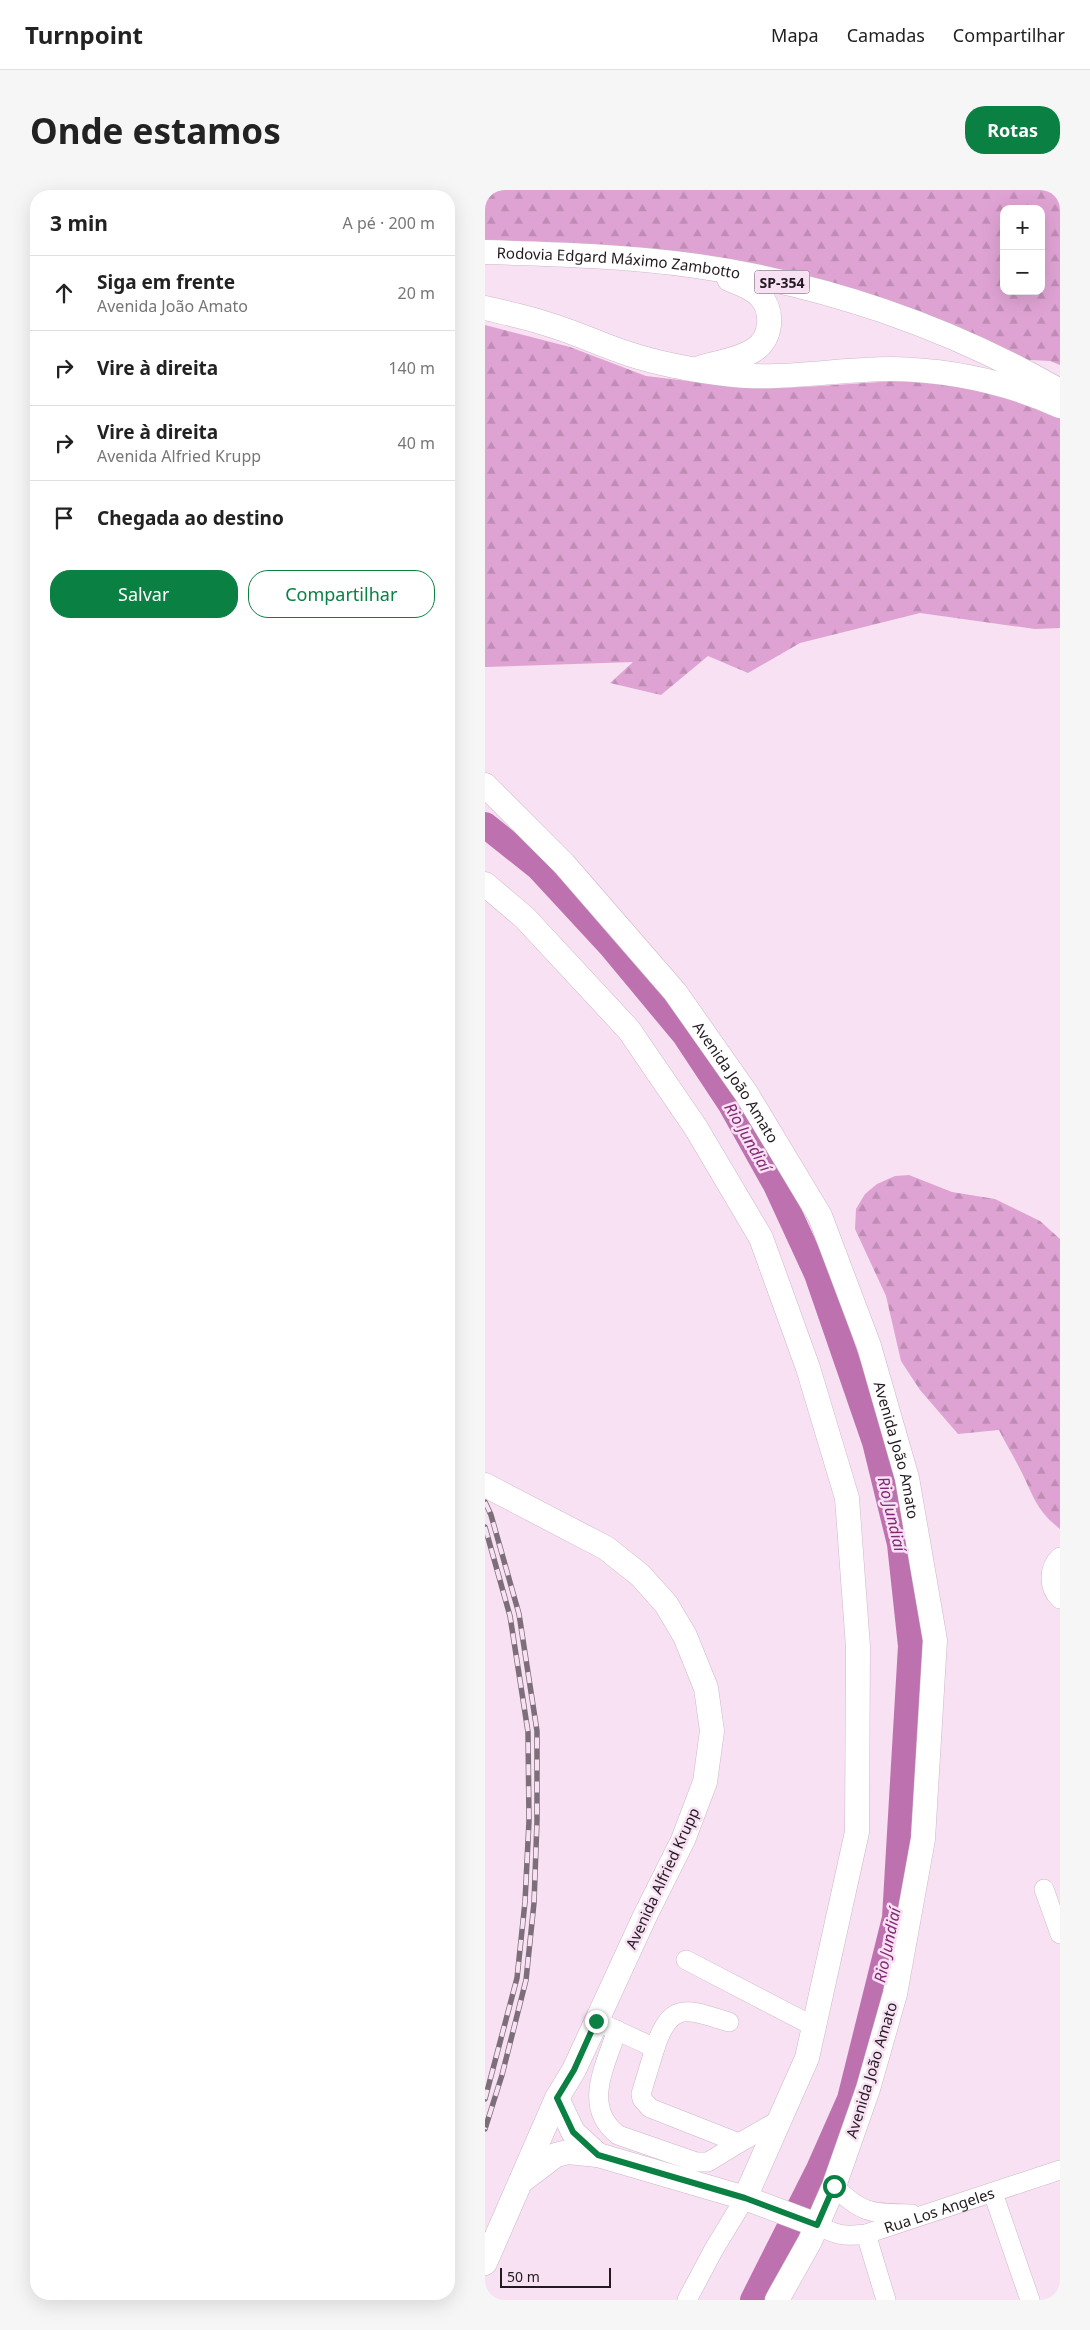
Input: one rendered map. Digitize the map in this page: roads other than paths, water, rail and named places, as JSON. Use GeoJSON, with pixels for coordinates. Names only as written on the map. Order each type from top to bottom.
{"type":"FeatureCollection","features":[{"type":"Feature","properties":{"kind":"main road","name":"Rodovia Edgard Máximo Zambotto"},"geometry":{"type":"LineString","coordinates":[[485,252],[584,255],[696,266],[749,274],[812,289],[941,331],[1060,391]]}},
{"type":"Feature","properties":{"kind":"main road"},"geometry":{"type":"LineString","coordinates":[[693,369],[741,356],[755,350],[767,333],[770,320],[767,306],[760,296],[748,287],[696,266]]}},
{"type":"Feature","properties":{"kind":"main road"},"geometry":{"type":"LineString","coordinates":[[489,310],[547,324],[628,354],[673,366],[757,377],[890,369],[927,371],[969,376],[999,383],[1060,406]]}},
{"type":"Feature","properties":{"kind":"main road","name":"Avenida João Amato"},"geometry":{"type":"LineString","coordinates":[[485,785],[564,864],[675,992],[747,1093],[820,1216],[869,1346],[907,1478],[935,1640],[923,1839],[895,1994],[868,2089],[834,2186],[812,2223],[810,2241],[777,2300]]}},
{"type":"Feature","properties":{"kind":"main road"},"geometry":{"type":"LineString","coordinates":[[485,884],[525,918],[629,1030],[696,1128],[751,1221],[761,1238],[808,1368],[847,1498],[858,1646],[857,1832],[807,2058],[781,2119],[751,2201]]}},
{"type":"Feature","properties":{"kind":"main road","name":"Avenida Alfried Krupp"},"geometry":{"type":"LineString","coordinates":[[485,1485],[564,1524],[606,1548],[640,1575],[666,1604],[685,1636],[705,1688],[711,1731],[705,1782],[606,2026],[574,2070],[557,2098],[485,2263]]}},
{"type":"Feature","properties":{"kind":"main road"},"geometry":{"type":"LineString","coordinates":[[557,2098],[573,2132],[598,2155]]}},
{"type":"Feature","properties":{"kind":"main road"},"geometry":{"type":"LineString","coordinates":[[521,2182],[556,2155],[568,2152],[598,2155],[751,2201],[812,2223]]}},
{"type":"Feature","properties":{"kind":"street"},"geometry":{"type":"LineString","coordinates":[[1060,1557],[1055,1561],[1050,1578],[1055,1594],[1060,1599]]}},
{"type":"Feature","properties":{"kind":"street"},"geometry":{"type":"LineString","coordinates":[[1044,1889],[1060,1934]]}},
{"type":"Feature","properties":{"kind":"street"},"geometry":{"type":"LineString","coordinates":[[686,1960],[815,2027]]}},
{"type":"Feature","properties":{"kind":"street"},"geometry":{"type":"LineString","coordinates":[[729,2022],[690,2010],[666,2021],[655,2048],[641,2094],[646,2105],[650,2108],[739,2143]]}},
{"type":"Feature","properties":{"kind":"street"},"geometry":{"type":"LineString","coordinates":[[655,2048],[606,2026],[598,2095],[600,2114],[608,2127],[618,2135],[696,2162],[708,2162],[781,2119]]}},
{"type":"Feature","properties":{"kind":"street","name":"Rua Los Angeles"},"geometry":{"type":"LineString","coordinates":[[812,2223],[836,2235],[866,2234],[1060,2170]]}},
{"type":"Feature","properties":{"kind":"street"},"geometry":{"type":"LineString","coordinates":[[834,2186],[860,2209],[872,2212],[925,2214]]}},
{"type":"Feature","properties":{"kind":"street"},"geometry":{"type":"LineString","coordinates":[[993,2193],[1030,2300]]}},
{"type":"Feature","properties":{"kind":"street"},"geometry":{"type":"LineString","coordinates":[[687,2300],[714,2249],[751,2201]]}},
{"type":"Feature","properties":{"kind":"street"},"geometry":{"type":"LineString","coordinates":[[866,2234],[886,2300]]}},
{"type":"Feature","properties":{"kind":"waterway","name":"Rio Jundiaí"},"geometry":{"type":"LineString","coordinates":[[485,825],[538,867],[611,946],[685,1035],[730,1103],[776,1185],[817,1274],[875,1442],[900,1544],[911,1646],[895,1918],[850,2099],[819,2169],[753,2300]]}},
{"type":"Feature","properties":{"kind":"railway"},"geometry":{"type":"LineString","coordinates":[[485,1502],[491,1515],[519,1614],[537,1731],[537,1821],[534,1903],[526,1980],[502,2075],[485,2129]]}},
{"type":"Feature","properties":{"kind":"railway"},"geometry":{"type":"LineString","coordinates":[[485,1527],[510,1616],[528,1732],[529,1821],[525,1902],[517,1978],[485,2099]]}}]}
